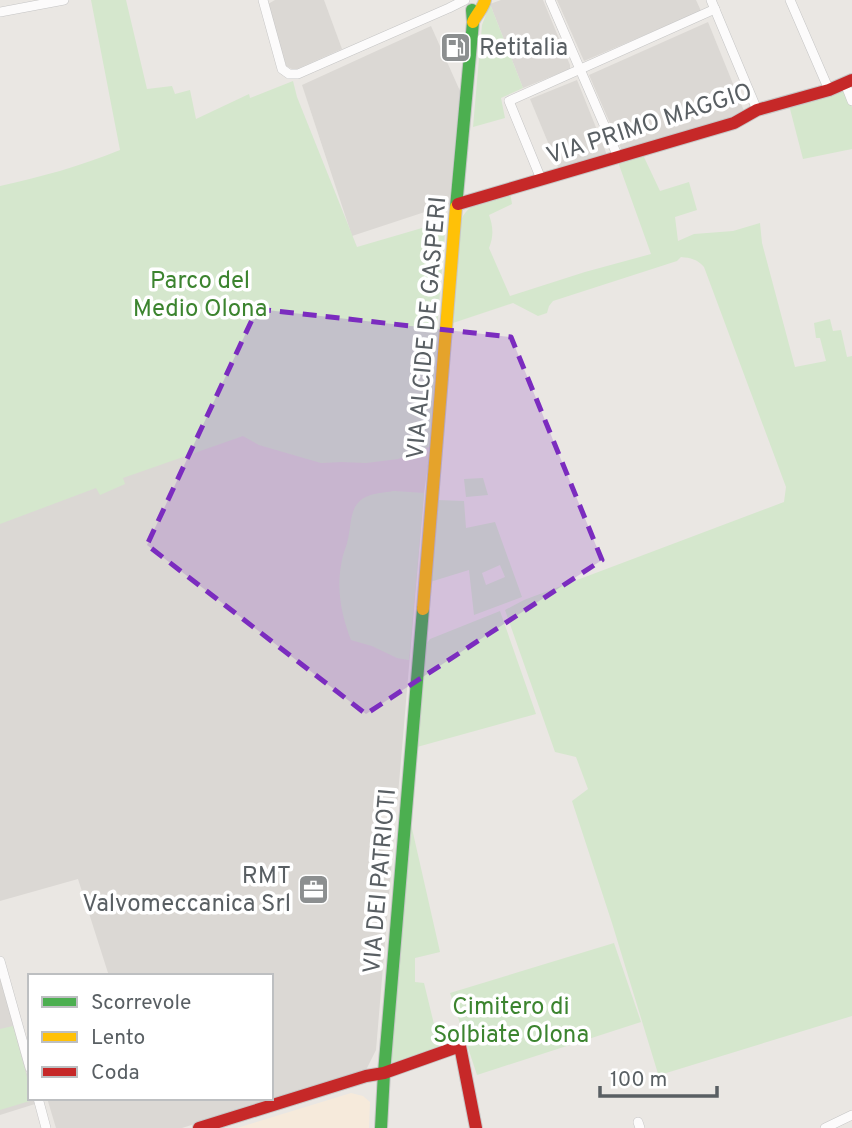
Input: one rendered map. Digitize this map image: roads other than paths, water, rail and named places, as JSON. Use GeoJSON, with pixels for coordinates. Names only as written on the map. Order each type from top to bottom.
{"type":"FeatureCollection","features":[{"type":"Feature","properties":{"kind":"street"},"geometry":{"type":"LineString","coordinates":[[0,12],[64,0]]}},
{"type":"Feature","properties":{"kind":"street"},"geometry":{"type":"LineString","coordinates":[[263,0],[282,69],[289,74],[298,74],[449,8],[473,7]]}},
{"type":"Feature","properties":{"kind":"street"},"geometry":{"type":"LineString","coordinates":[[550,0],[618,157]]}},
{"type":"Feature","properties":{"kind":"street"},"geometry":{"type":"LineString","coordinates":[[790,0],[829,90]]}},
{"type":"Feature","properties":{"kind":"street"},"geometry":{"type":"LineString","coordinates":[[541,179],[509,101],[713,4],[757,110]]}},
{"type":"Feature","properties":{"kind":"street","name":"VIA ALCIDE DE GASPERI"},"geometry":{"type":"LineString","coordinates":[[420,637],[473,7]]}},
{"type":"Feature","properties":{"kind":"street"},"geometry":{"type":"LineString","coordinates":[[849,81],[852,101]]}},
{"type":"Feature","properties":{"kind":"street","name":"VIA PRIMO MAGGIO"},"geometry":{"type":"LineString","coordinates":[[458,204],[734,123],[757,110],[829,90],[849,81]]}},
{"type":"Feature","properties":{"kind":"street","name":"VIA DEI PATRIOTI"},"geometry":{"type":"LineString","coordinates":[[381,1128],[420,637]]}},
{"type":"Feature","properties":{"kind":"street"},"geometry":{"type":"LineString","coordinates":[[0,961],[28,1061]]}},
{"type":"Feature","properties":{"kind":"street"},"geometry":{"type":"LineString","coordinates":[[199,1128],[366,1076],[384,1073],[460,1046],[476,1128]]}},
{"type":"Feature","properties":{"kind":"street"},"geometry":{"type":"LineString","coordinates":[[39,1100],[46,1128]]}},
{"type":"Feature","properties":{"kind":"street"},"geometry":{"type":"LineString","coordinates":[[825,1128],[852,1115]]}},
{"type":"Feature","properties":{"kind":"place","name":"Retitalia"},"geometry":{"type":"Point","coordinates":[456,47]}},
{"type":"Feature","properties":{"kind":"place","name":"RMT Valvomeccanica Srl"},"geometry":{"type":"Point","coordinates":[314,889]}},
{"type":"Feature","properties":{"kind":"park label","name":"Parco del Medio Olona"},"geometry":{"type":"Point","coordinates":[200,294]}},
{"type":"Feature","properties":{"kind":"park label","name":"Cimitero di Solbiate Olona"},"geometry":{"type":"Point","coordinates":[511,1020]}}]}
